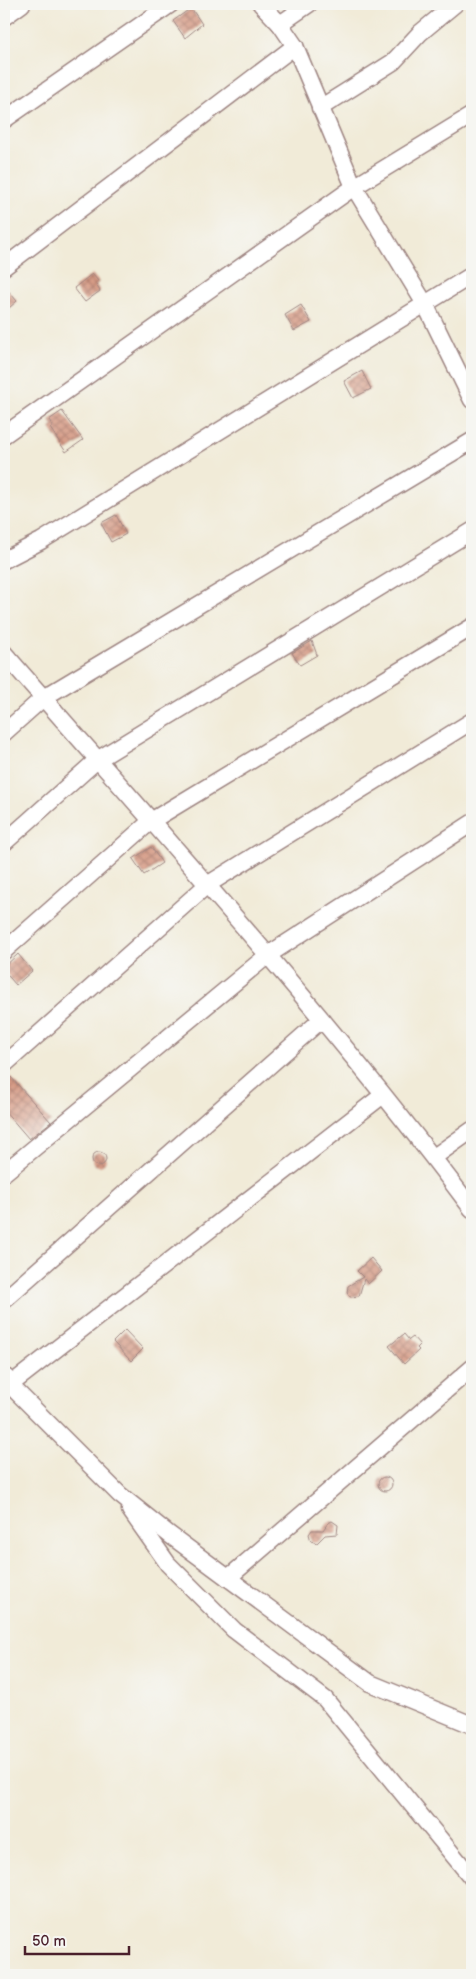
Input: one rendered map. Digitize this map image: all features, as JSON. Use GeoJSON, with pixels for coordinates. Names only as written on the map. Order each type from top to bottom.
{"type":"FeatureCollection","features":[{"type":"Feature","properties":{"kind":"street"},"geometry":{"type":"LineString","coordinates":[[4,17],[22,4]]}},
{"type":"Feature","properties":{"kind":"street"},"geometry":{"type":"LineString","coordinates":[[4,120],[171,4]]}},
{"type":"Feature","properties":{"kind":"street"},"geometry":{"type":"LineString","coordinates":[[261,4],[280,24],[295,46],[354,187],[425,304],[472,400]]}},
{"type":"Feature","properties":{"kind":"street"},"geometry":{"type":"LineString","coordinates":[[280,24],[309,4]]}},
{"type":"Feature","properties":{"kind":"street"},"geometry":{"type":"LineString","coordinates":[[320,108],[392,62],[420,34],[455,4]]}},
{"type":"Feature","properties":{"kind":"street"},"geometry":{"type":"LineString","coordinates":[[4,267],[295,46]]}},
{"type":"Feature","properties":{"kind":"street"},"geometry":{"type":"LineString","coordinates":[[4,435],[354,187],[472,114]]}},
{"type":"Feature","properties":{"kind":"street"},"geometry":{"type":"LineString","coordinates":[[4,560],[41,541],[472,275]]}},
{"type":"Feature","properties":{"kind":"street"},"geometry":{"type":"LineString","coordinates":[[4,733],[43,698],[472,441]]}},
{"type":"Feature","properties":{"kind":"street"},"geometry":{"type":"LineString","coordinates":[[4,843],[97,760],[472,531]]}},
{"type":"Feature","properties":{"kind":"street"},"geometry":{"type":"LineString","coordinates":[[4,951],[151,821],[472,627]]}},
{"type":"Feature","properties":{"kind":"street"},"geometry":{"type":"LineString","coordinates":[[4,653],[268,955],[434,1157],[472,1208]]}},
{"type":"Feature","properties":{"kind":"street"},"geometry":{"type":"LineString","coordinates":[[4,1065],[207,885],[472,721]]}},
{"type":"Feature","properties":{"kind":"street"},"geometry":{"type":"LineString","coordinates":[[4,1172],[268,955],[472,823]]}},
{"type":"Feature","properties":{"kind":"street"},"geometry":{"type":"LineString","coordinates":[[4,1300],[321,1020]]}},
{"type":"Feature","properties":{"kind":"street"},"geometry":{"type":"LineString","coordinates":[[383,1095],[7,1382],[120,1495],[370,1684],[472,1725]]}},
{"type":"Feature","properties":{"kind":"street"},"geometry":{"type":"LineString","coordinates":[[434,1157],[472,1130]]}},
{"type":"Feature","properties":{"kind":"street"},"geometry":{"type":"LineString","coordinates":[[228,1578],[472,1368]]}},
{"type":"Feature","properties":{"kind":"street"},"geometry":{"type":"LineString","coordinates":[[120,1495],[168,1564],[228,1624],[325,1699],[472,1878]]}},
{"type":"Feature","properties":{"kind":"building"},"geometry":{"type":"Polygon","coordinates":[[[191,8],[202,24],[185,38],[173,21],[191,8]]]}},
{"type":"Feature","properties":{"kind":"building"},"geometry":{"type":"Polygon","coordinates":[[[92,274],[99,282],[96,285],[100,291],[85,302],[74,288],[92,274]]]}},
{"type":"Feature","properties":{"kind":"building"},"geometry":{"type":"Polygon","coordinates":[[[4,286],[17,301],[9,308],[4,302],[4,286]]]}},
{"type":"Feature","properties":{"kind":"building"},"geometry":{"type":"Polygon","coordinates":[[[301,305],[311,322],[294,331],[285,315],[301,305]]]}},
{"type":"Feature","properties":{"kind":"building"},"geometry":{"type":"Polygon","coordinates":[[[362,371],[371,389],[353,398],[344,381],[362,371]]]}},
{"type":"Feature","properties":{"kind":"building"},"geometry":{"type":"Polygon","coordinates":[[[62,411],[83,440],[66,452],[50,428],[53,426],[49,420],[62,411]]]}},
{"type":"Feature","properties":{"kind":"building"},"geometry":{"type":"Polygon","coordinates":[[[116,515],[126,534],[111,542],[101,523],[116,515]]]}},
{"type":"Feature","properties":{"kind":"building"},"geometry":{"type":"Polygon","coordinates":[[[312,641],[317,655],[300,665],[292,653],[312,641]]]}},
{"type":"Feature","properties":{"kind":"building"},"geometry":{"type":"Polygon","coordinates":[[[151,847],[162,863],[144,875],[133,859],[151,847]]]}},
{"type":"Feature","properties":{"kind":"building"},"geometry":{"type":"Polygon","coordinates":[[[18,954],[32,971],[16,985],[4,971],[4,967],[18,954]]]}},
{"type":"Feature","properties":{"kind":"building"},"geometry":{"type":"Polygon","coordinates":[[[10,1076],[51,1122],[29,1139],[4,1110],[4,1081],[10,1076]]]}},
{"type":"Feature","properties":{"kind":"building"},"geometry":{"type":"Polygon","coordinates":[[[96,1152],[102,1152],[106,1159],[102,1166],[96,1166],[92,1162],[92,1156],[96,1152]]]}},
{"type":"Feature","properties":{"kind":"building"},"geometry":{"type":"Polygon","coordinates":[[[371,1258],[382,1271],[368,1284],[364,1279],[359,1296],[350,1297],[347,1293],[348,1286],[363,1277],[357,1271],[371,1258]]]}},
{"type":"Feature","properties":{"kind":"building"},"geometry":{"type":"Polygon","coordinates":[[[125,1330],[143,1349],[131,1361],[113,1342],[125,1330]]]}},
{"type":"Feature","properties":{"kind":"building"},"geometry":{"type":"Polygon","coordinates":[[[404,1334],[409,1340],[413,1337],[420,1345],[417,1348],[419,1350],[404,1364],[389,1346],[404,1334]]]}},
{"type":"Feature","properties":{"kind":"building"},"geometry":{"type":"Polygon","coordinates":[[[382,1477],[388,1477],[392,1484],[388,1491],[382,1491],[378,1487],[378,1481],[382,1477]]]}},
{"type":"Feature","properties":{"kind":"building"},"geometry":{"type":"Polygon","coordinates":[[[332,1521],[338,1525],[337,1534],[325,1535],[317,1543],[311,1541],[309,1534],[312,1530],[323,1530],[332,1521]]]}}]}
